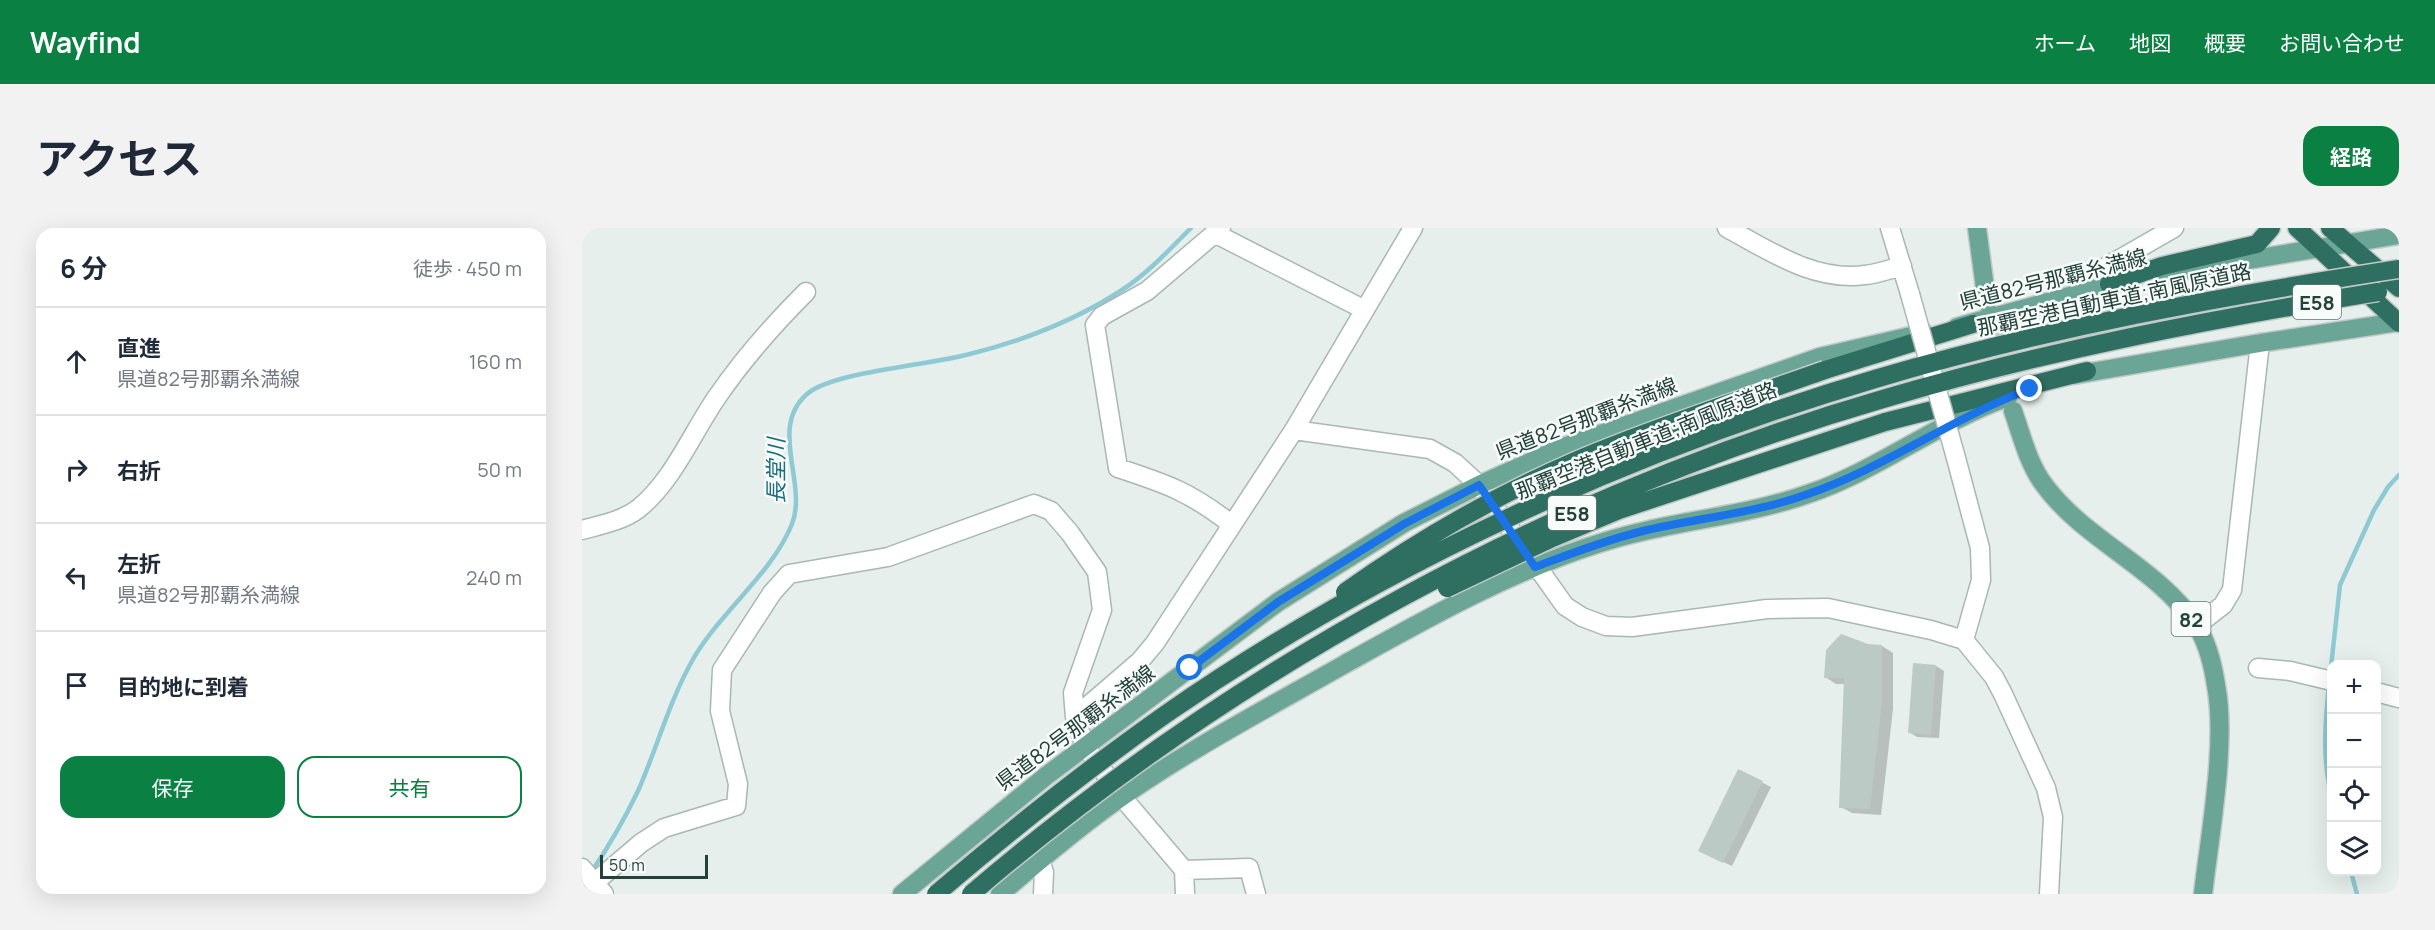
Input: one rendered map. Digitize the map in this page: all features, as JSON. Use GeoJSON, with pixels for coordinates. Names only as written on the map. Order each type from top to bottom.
{"type":"FeatureCollection","features":[{"type":"Feature","properties":{"kind":"highway"},"geometry":{"type":"LineString","coordinates":[[2109,284],[2162,266],[2258,244],[2271,228]]}},
{"type":"Feature","properties":{"kind":"highway"},"geometry":{"type":"LineString","coordinates":[[2297,228],[2399,323]]}},
{"type":"Feature","properties":{"kind":"highway"},"geometry":{"type":"LineString","coordinates":[[2330,228],[2399,288]]}},
{"type":"Feature","properties":{"kind":"highway","name":"那覇空港自動車道;南風原道路"},"geometry":{"type":"LineString","coordinates":[[936,894],[1074,781],[1168,713],[1266,650],[1403,571],[1570,490],[1752,418],[1875,379],[2026,338],[2145,311],[2399,268]]}},
{"type":"Feature","properties":{"kind":"highway","name":"那覇空港自動車道;南風原道路"},"geometry":{"type":"LineString","coordinates":[[971,894],[1079,806],[1170,739],[1284,666],[1420,589],[1571,514],[1664,475],[1761,439],[1882,399],[2031,360],[2244,314],[2399,288]]}},
{"type":"Feature","properties":{"kind":"highway"},"geometry":{"type":"LineString","coordinates":[[1266,650],[1379,568],[1444,528],[1524,485],[1618,443],[1825,370],[1973,324]]}},
{"type":"Feature","properties":{"kind":"highway"},"geometry":{"type":"LineString","coordinates":[[1284,666],[1550,539],[1619,510],[1886,422],[2087,371]]}},
{"type":"Feature","properties":{"kind":"main road","name":"県道82号那覇糸満線"},"geometry":{"type":"LineString","coordinates":[[1977,228],[1987,303]]}},
{"type":"Feature","properties":{"kind":"main road","name":"県道82号那覇糸満線"},"geometry":{"type":"LineString","coordinates":[[902,894],[1085,746],[1278,602],[1404,524],[1479,485],[1561,448],[1821,357],[1897,338],[1973,324],[2109,284],[2346,242],[2399,235]]}},
{"type":"Feature","properties":{"kind":"main road"},"geometry":{"type":"LineString","coordinates":[[1000,894],[1122,797],[1217,737],[1383,642],[1535,567],[1597,544],[1639,532],[1750,511],[1816,492],[1868,470],[1973,411],[2030,389],[2087,371],[2260,342],[2399,323]]}},
{"type":"Feature","properties":{"kind":"main road","name":"82"},"geometry":{"type":"LineString","coordinates":[[2013,411],[2028,456],[2044,484],[2084,527],[2148,575],[2196,626],[2207,650],[2219,702],[2218,753],[2203,894]]}},
{"type":"Feature","properties":{"kind":"street"},"geometry":{"type":"LineString","coordinates":[[1075,717],[1140,661],[1155,643],[1294,430],[1413,228]]}},
{"type":"Feature","properties":{"kind":"street"},"geometry":{"type":"LineString","coordinates":[[1727,228],[1801,267],[1832,276],[1866,275],[1902,266]]}},
{"type":"Feature","properties":{"kind":"street"},"geometry":{"type":"LineString","coordinates":[[1890,228],[1980,548],[1981,580],[1964,640]]}},
{"type":"Feature","properties":{"kind":"street"},"geometry":{"type":"LineString","coordinates":[[2109,284],[2104,268],[2174,228]]}},
{"type":"Feature","properties":{"kind":"street"},"geometry":{"type":"LineString","coordinates":[[1231,524],[1202,501],[1171,485],[1118,468],[1095,326],[1102,316],[1147,291],[1218,231],[1365,310]]}},
{"type":"Feature","properties":{"kind":"street"},"geometry":{"type":"LineString","coordinates":[[582,530],[615,521],[635,511],[655,494],[718,396],[777,321],[806,292]]}},
{"type":"Feature","properties":{"kind":"street"},"geometry":{"type":"LineString","coordinates":[[2196,626],[2223,605],[2232,590],[2239,545],[2260,342]]}},
{"type":"Feature","properties":{"kind":"street"},"geometry":{"type":"LineString","coordinates":[[1294,430],[1430,449],[1455,463],[1479,485],[1535,567],[1565,606],[1582,617],[1606,626],[1632,627],[1767,609],[1828,608],[1931,630],[1964,640],[1994,677],[2046,788],[2053,817],[2049,894]]}},
{"type":"Feature","properties":{"kind":"street"},"geometry":{"type":"LineString","coordinates":[[582,868],[599,888],[641,843],[664,828],[736,806],[738,784],[720,711],[722,670],[772,593],[789,574],[888,556],[1034,504],[1051,511],[1070,533],[1096,572],[1102,610],[1073,693],[1075,717],[1085,746],[1122,797],[1184,870],[1185,894]]}},
{"type":"Feature","properties":{"kind":"street"},"geometry":{"type":"LineString","coordinates":[[2258,668],[2290,671],[2327,680]]}},
{"type":"Feature","properties":{"kind":"street"},"geometry":{"type":"LineString","coordinates":[[2381,693],[2399,698]]}},
{"type":"Feature","properties":{"kind":"street"},"geometry":{"type":"LineString","coordinates":[[1040,860],[1044,872],[1043,894]]}},
{"type":"Feature","properties":{"kind":"street"},"geometry":{"type":"LineString","coordinates":[[1184,870],[1249,868],[1256,894]]}},
{"type":"Feature","properties":{"kind":"building"},"geometry":{"type":"Polygon","coordinates":[[[1841,634],[1868,644],[1882,645],[1882,702],[1870,809],[1839,808],[1844,678],[1824,678],[1826,650],[1841,634]]]}},
{"type":"Feature","properties":{"kind":"building"},"geometry":{"type":"Polygon","coordinates":[[[1913,663],[1936,665],[1931,735],[1908,733],[1913,663]]]}},
{"type":"Feature","properties":{"kind":"building"},"geometry":{"type":"Polygon","coordinates":[[[1738,769],[1763,781],[1723,863],[1698,851],[1738,769]]]}},
{"type":"Feature","properties":{"kind":"waterway","name":"長堂川"},"geometry":{"type":"LineString","coordinates":[[592,871],[638,791],[692,661],[716,626],[772,560],[792,524],[796,508],[796,491],[789,439],[790,423],[796,408],[807,394],[819,386],[837,380],[966,355],[1047,329],[1086,311],[1131,284],[1191,228]]}},
{"type":"Feature","properties":{"kind":"waterway"},"geometry":{"type":"LineString","coordinates":[[2332,660],[2340,585],[2374,510],[2388,487],[2399,475]]}},
{"type":"Feature","properties":{"kind":"waterway"},"geometry":{"type":"LineString","coordinates":[[2327,713],[2327,770]]}},
{"type":"Feature","properties":{"kind":"waterway"},"geometry":{"type":"LineString","coordinates":[[2352,876],[2357,894]]}},
{"type":"Feature","properties":{"kind":"tunnel"},"geometry":{"type":"LineString","coordinates":[[1987,304],[2012,406]]}},
{"type":"Feature","properties":{"kind":"route"},"geometry":{"type":"LineString","coordinates":[[1190,668],[1278,602],[1404,524],[1479,485],[1535,567],[1597,544],[1639,532],[1746,512],[1783,503],[1832,486],[1868,470],[1973,411],[2030,389]]}}]}
